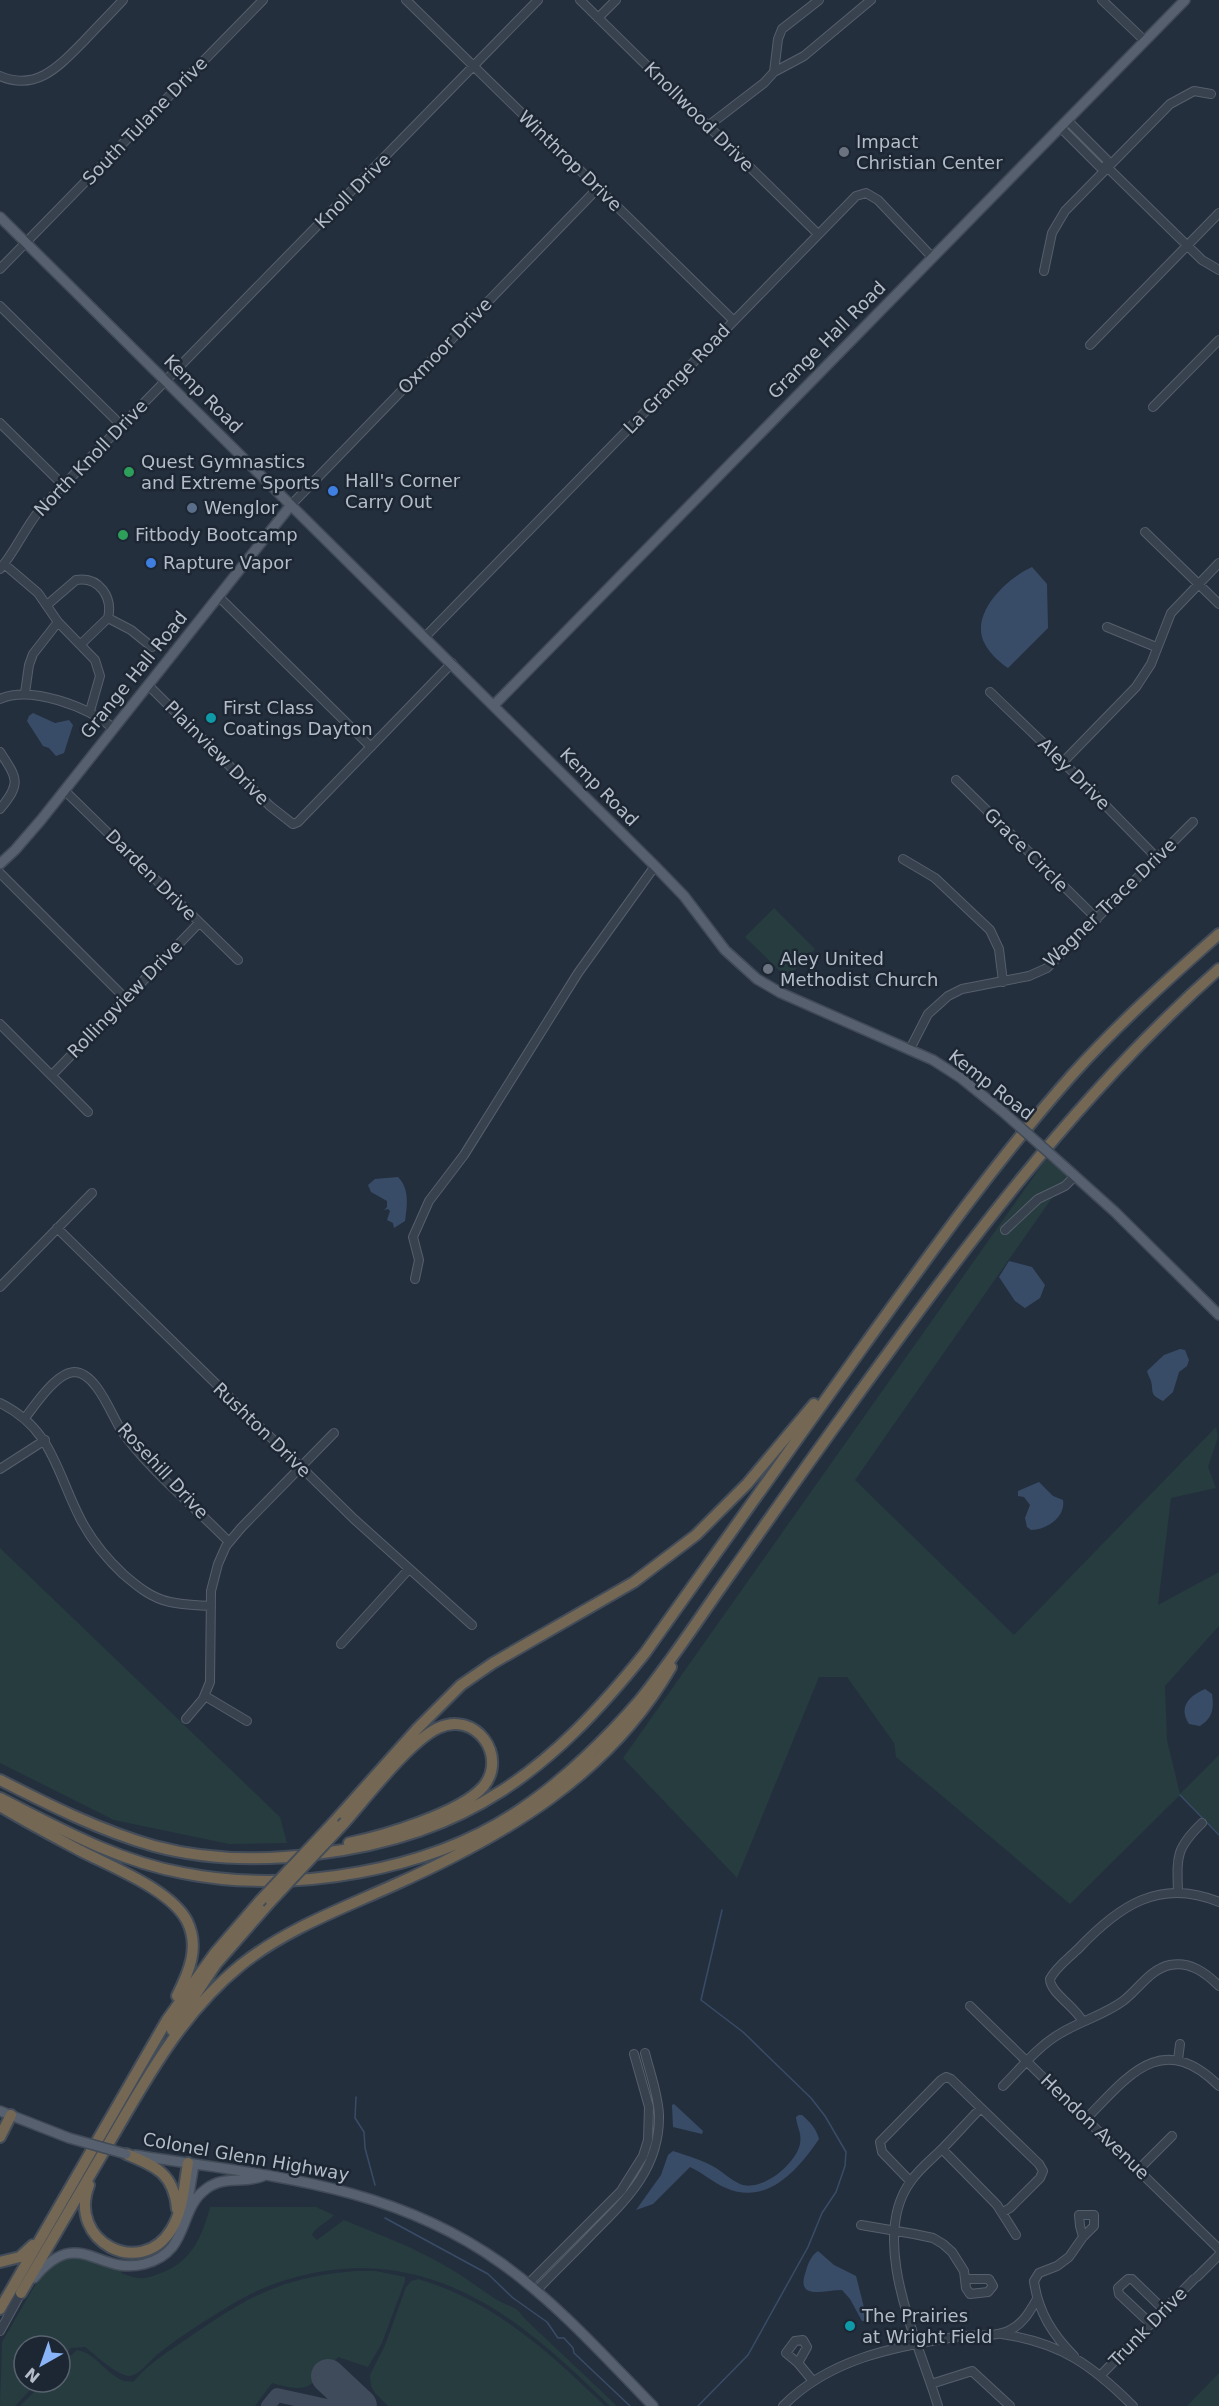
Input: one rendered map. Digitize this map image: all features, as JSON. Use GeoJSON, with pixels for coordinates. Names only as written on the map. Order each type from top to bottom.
{"type":"FeatureCollection","features":[{"type":"Feature","properties":{"kind":"highway"},"geometry":{"type":"LineString","coordinates":[[0,1780],[109,1830],[154,1846],[207,1856],[256,1859],[296,1857],[407,1837],[488,1801],[535,1768],[573,1735],[610,1696],[645,1653],[980,1187],[1073,1074],[1219,934]]}},
{"type":"Feature","properties":{"kind":"highway"},"geometry":{"type":"LineString","coordinates":[[0,1798],[89,1844],[181,1873],[275,1882],[343,1875],[391,1865],[441,1849],[486,1829],[522,1809],[565,1777],[639,1701],[842,1417],[988,1220],[1053,1140],[1114,1072],[1219,969]]}},
{"type":"Feature","properties":{"kind":"highway"},"geometry":{"type":"LineString","coordinates":[[0,2309],[167,2020],[215,1953],[259,1902],[409,1737],[461,1685],[634,1582],[696,1536],[747,1484],[867,1342]]}},
{"type":"Feature","properties":{"kind":"highway"},"geometry":{"type":"LineString","coordinates":[[21,2293],[158,2060],[190,2016],[214,1989],[267,1946],[310,1922],[444,1863],[541,1807],[608,1748],[643,1707],[663,1682],[698,1620]]}},
{"type":"Feature","properties":{"kind":"highway"},"geometry":{"type":"LineString","coordinates":[[154,1846],[249,1853],[313,1848],[378,1836],[430,1817],[477,1792],[492,1770],[492,1755],[488,1743],[477,1731],[468,1726],[456,1724],[437,1728],[406,1754],[345,1822],[271,1901],[230,1947],[181,2014],[158,2053],[158,2060]]}},
{"type":"Feature","properties":{"kind":"highway"},"geometry":{"type":"LineString","coordinates":[[0,1806],[154,1890],[179,1910],[190,1929],[193,1954],[187,1975],[167,2014],[167,2020]]}},
{"type":"Feature","properties":{"kind":"highway"},"geometry":{"type":"LineString","coordinates":[[0,2137],[5,2113]]}},
{"type":"Feature","properties":{"kind":"highway"},"geometry":{"type":"LineString","coordinates":[[126,2154],[154,2166],[168,2179],[182,2218]]}},
{"type":"Feature","properties":{"kind":"highway"},"geometry":{"type":"LineString","coordinates":[[94,2168],[86,2194],[85,2217],[94,2235],[108,2247],[132,2253],[150,2249],[167,2236],[182,2218],[191,2164]]}},
{"type":"Feature","properties":{"kind":"highway"},"geometry":{"type":"LineString","coordinates":[[0,2262],[15,2259],[24,2254],[49,2227]]}},
{"type":"Feature","properties":{"kind":"main road","name":"Grange Hall Road"},"geometry":{"type":"LineString","coordinates":[[494,705],[1185,0]]}},
{"type":"Feature","properties":{"kind":"main road","name":"Kemp Road"},"geometry":{"type":"LineString","coordinates":[[0,217],[655,866],[684,896],[725,950],[757,979],[781,993],[910,1048],[961,1078],[1076,1176],[1219,1315]]}},
{"type":"Feature","properties":{"kind":"main road","name":"Grange Hall Road"},"geometry":{"type":"LineString","coordinates":[[0,864],[20,844],[64,790],[291,505]]}},
{"type":"Feature","properties":{"kind":"main road","name":"Colonel Glenn Highway"},"geometry":{"type":"LineString","coordinates":[[5,2113],[69,2138],[126,2154],[334,2187],[414,2214],[492,2257],[532,2288],[653,2406]]}},
{"type":"Feature","properties":{"kind":"main road"},"geometry":{"type":"LineString","coordinates":[[0,2125],[5,2113]]}},
{"type":"Feature","properties":{"kind":"main road"},"geometry":{"type":"LineString","coordinates":[[21,2293],[42,2268],[63,2255],[84,2253],[127,2266],[150,2262],[172,2247],[181,2235],[182,2218],[197,2198],[210,2186],[225,2180],[252,2181],[265,2176]]}},
{"type":"Feature","properties":{"kind":"street"},"geometry":{"type":"LineString","coordinates":[[0,76],[15,81],[28,81],[51,73],[123,0]]}},
{"type":"Feature","properties":{"kind":"street","name":"South Tulane Drive"},"geometry":{"type":"LineString","coordinates":[[0,269],[263,0]]}},
{"type":"Feature","properties":{"kind":"street","name":"Winthrop Drive"},"geometry":{"type":"LineString","coordinates":[[406,0],[734,321]]}},
{"type":"Feature","properties":{"kind":"street","name":"Knoll Drive"},"geometry":{"type":"LineString","coordinates":[[166,381],[538,0]]}},
{"type":"Feature","properties":{"kind":"street","name":"Knollwood Drive"},"geometry":{"type":"LineString","coordinates":[[580,0],[818,234]]}},
{"type":"Feature","properties":{"kind":"street"},"geometry":{"type":"LineString","coordinates":[[598,18],[616,0]]}},
{"type":"Feature","properties":{"kind":"street"},"geometry":{"type":"LineString","coordinates":[[774,72],[778,39],[782,29],[819,0]]}},
{"type":"Feature","properties":{"kind":"street"},"geometry":{"type":"LineString","coordinates":[[708,126],[764,83],[774,72],[804,56],[871,0]]}},
{"type":"Feature","properties":{"kind":"street"},"geometry":{"type":"LineString","coordinates":[[1102,0],[1145,41]]}},
{"type":"Feature","properties":{"kind":"street"},"geometry":{"type":"LineString","coordinates":[[1044,271],[1052,233],[1061,216],[1107,167],[1173,102],[1194,91],[1211,94]]}},
{"type":"Feature","properties":{"kind":"street"},"geometry":{"type":"LineString","coordinates":[[1063,124],[1107,160],[1107,167],[1202,260],[1219,270]]}},
{"type":"Feature","properties":{"kind":"street","name":"Oxmoor Drive"},"geometry":{"type":"LineString","coordinates":[[291,505],[598,188]]}},
{"type":"Feature","properties":{"kind":"street","name":"La Grange Road"},"geometry":{"type":"LineString","coordinates":[[425,637],[856,196],[866,193],[878,200],[932,257]]}},
{"type":"Feature","properties":{"kind":"street"},"geometry":{"type":"LineString","coordinates":[[1090,345],[1219,213]]}},
{"type":"Feature","properties":{"kind":"street"},"geometry":{"type":"LineString","coordinates":[[0,306],[122,426]]}},
{"type":"Feature","properties":{"kind":"street"},"geometry":{"type":"LineString","coordinates":[[1153,407],[1219,340]]}},
{"type":"Feature","properties":{"kind":"street","name":"North Knoll Drive"},"geometry":{"type":"LineString","coordinates":[[2,567],[17,547],[36,514],[166,381]]}},
{"type":"Feature","properties":{"kind":"street"},"geometry":{"type":"LineString","coordinates":[[1,426],[63,485]]}},
{"type":"Feature","properties":{"kind":"street"},"geometry":{"type":"LineString","coordinates":[[1145,532],[1219,604]]}},
{"type":"Feature","properties":{"kind":"street"},"geometry":{"type":"LineString","coordinates":[[1063,762],[1145,676],[1172,613],[1219,563]]}},
{"type":"Feature","properties":{"kind":"street"},"geometry":{"type":"LineString","coordinates":[[2,567],[38,593],[58,622],[96,660],[100,676],[90,711]]}},
{"type":"Feature","properties":{"kind":"street"},"geometry":{"type":"LineString","coordinates":[[47,605],[76,580],[86,579],[96,584],[105,594],[109,606],[108,618],[81,644]]}},
{"type":"Feature","properties":{"kind":"street"},"geometry":{"type":"LineString","coordinates":[[218,596],[371,747],[452,663]]}},
{"type":"Feature","properties":{"kind":"street"},"geometry":{"type":"LineString","coordinates":[[108,618],[131,630],[152,646]]}},
{"type":"Feature","properties":{"kind":"street"},"geometry":{"type":"LineString","coordinates":[[25,693],[33,654],[58,622]]}},
{"type":"Feature","properties":{"kind":"street"},"geometry":{"type":"LineString","coordinates":[[1107,627],[1156,647]]}},
{"type":"Feature","properties":{"kind":"street","name":"Plainview Drive"},"geometry":{"type":"LineString","coordinates":[[148,685],[286,821],[293,824],[298,822],[371,747]]}},
{"type":"Feature","properties":{"kind":"street","name":"Aley Drive"},"geometry":{"type":"LineString","coordinates":[[990,692],[1063,762],[1157,858]]}},
{"type":"Feature","properties":{"kind":"street"},"geometry":{"type":"LineString","coordinates":[[0,699],[25,693],[90,711],[113,728]]}},
{"type":"Feature","properties":{"kind":"street"},"geometry":{"type":"LineString","coordinates":[[0,752],[16,780],[12,794],[0,808]]}},
{"type":"Feature","properties":{"kind":"street","name":"Grace Circle"},"geometry":{"type":"LineString","coordinates":[[956,780],[1096,920]]}},
{"type":"Feature","properties":{"kind":"street","name":"Darden Drive"},"geometry":{"type":"LineString","coordinates":[[64,790],[238,960]]}},
{"type":"Feature","properties":{"kind":"street","name":"Wagner Trace Drive"},"geometry":{"type":"LineString","coordinates":[[910,1048],[928,1014],[948,996],[969,987],[1029,976],[1047,968],[1193,822]]}},
{"type":"Feature","properties":{"kind":"street"},"geometry":{"type":"LineString","coordinates":[[903,859],[935,878],[990,930],[999,949],[1003,982]]}},
{"type":"Feature","properties":{"kind":"street"},"geometry":{"type":"LineString","coordinates":[[415,1279],[419,1260],[413,1237],[429,1202],[464,1155],[578,973],[655,866]]}},
{"type":"Feature","properties":{"kind":"street"},"geometry":{"type":"LineString","coordinates":[[0,873],[125,998]]}},
{"type":"Feature","properties":{"kind":"street","name":"Rollingview Drive"},"geometry":{"type":"LineString","coordinates":[[52,1075],[199,923]]}},
{"type":"Feature","properties":{"kind":"street"},"geometry":{"type":"LineString","coordinates":[[0,1024],[88,1112]]}},
{"type":"Feature","properties":{"kind":"street"},"geometry":{"type":"LineString","coordinates":[[1005,1230],[1038,1199],[1065,1186],[1076,1176]]}},
{"type":"Feature","properties":{"kind":"street"},"geometry":{"type":"LineString","coordinates":[[0,1287],[92,1193]]}},
{"type":"Feature","properties":{"kind":"street","name":"Rushton Drive"},"geometry":{"type":"LineString","coordinates":[[57,1228],[300,1467],[472,1625]]}},
{"type":"Feature","properties":{"kind":"street","name":"Rosehill Drive"},"geometry":{"type":"LineString","coordinates":[[25,1418],[61,1376],[73,1372],[85,1376],[93,1383],[133,1444],[229,1542]]}},
{"type":"Feature","properties":{"kind":"street"},"geometry":{"type":"LineString","coordinates":[[0,1403],[25,1418],[45,1440],[90,1536],[115,1566],[135,1584],[158,1598],[178,1604],[211,1606]]}},
{"type":"Feature","properties":{"kind":"street"},"geometry":{"type":"LineString","coordinates":[[186,1719],[205,1696],[211,1674],[211,1606],[215,1575],[229,1542],[334,1433]]}},
{"type":"Feature","properties":{"kind":"street"},"geometry":{"type":"LineString","coordinates":[[0,1469],[45,1440]]}},
{"type":"Feature","properties":{"kind":"street"},"geometry":{"type":"LineString","coordinates":[[341,1644],[409,1569]]}},
{"type":"Feature","properties":{"kind":"street"},"geometry":{"type":"LineString","coordinates":[[205,1696],[247,1721]]}},
{"type":"Feature","properties":{"kind":"street"},"geometry":{"type":"LineString","coordinates":[[1178,1893],[1179,1852],[1188,1836],[1202,1823]]}},
{"type":"Feature","properties":{"kind":"street"},"geometry":{"type":"LineString","coordinates":[[1083,2022],[1077,2012],[1051,1986],[1051,1976],[1115,1913],[1148,1898],[1178,1893],[1203,1896],[1219,1902]]}},
{"type":"Feature","properties":{"kind":"street"},"geometry":{"type":"LineString","coordinates":[[1003,2086],[1054,2037],[1114,2007],[1132,1994],[1154,1972],[1165,1966],[1179,1964],[1192,1966],[1205,1973],[1219,1986]]}},
{"type":"Feature","properties":{"kind":"street","name":"Hendon Avenue"},"geometry":{"type":"LineString","coordinates":[[970,2006],[1219,2249]]}},
{"type":"Feature","properties":{"kind":"street"},"geometry":{"type":"LineString","coordinates":[[1178,2060],[1180,2044]]}},
{"type":"Feature","properties":{"kind":"street"},"geometry":{"type":"LineString","coordinates":[[532,2288],[627,2198],[647,2170],[656,2143],[659,2113],[657,2096],[645,2052]]}},
{"type":"Feature","properties":{"kind":"street"},"geometry":{"type":"LineString","coordinates":[[532,2288],[621,2191],[643,2156],[648,2140],[649,2107],[634,2054]]}},
{"type":"Feature","properties":{"kind":"street"},"geometry":{"type":"LineString","coordinates":[[1086,2119],[1138,2070],[1153,2062],[1178,2060],[1196,2067],[1219,2086]]}},
{"type":"Feature","properties":{"kind":"street"},"geometry":{"type":"LineString","coordinates":[[910,2181],[880,2148],[880,2142],[941,2079],[946,2077],[951,2079],[1039,2164],[1043,2171],[1040,2178],[1003,2212]]}},
{"type":"Feature","properties":{"kind":"street"},"geometry":{"type":"LineString","coordinates":[[938,2406],[901,2293],[897,2274],[895,2231],[898,2208],[910,2181],[981,2108]]}},
{"type":"Feature","properties":{"kind":"street"},"geometry":{"type":"LineString","coordinates":[[1138,2170],[1172,2136]]}},
{"type":"Feature","properties":{"kind":"street"},"geometry":{"type":"LineString","coordinates":[[942,2149],[1003,2212],[1016,2235]]}},
{"type":"Feature","properties":{"kind":"street"},"geometry":{"type":"LineString","coordinates":[[861,2225],[933,2238],[952,2252],[964,2271],[966,2279]]}},
{"type":"Feature","properties":{"kind":"street"},"geometry":{"type":"LineString","coordinates":[[1074,2356],[1054,2333],[1037,2300],[1034,2281],[1036,2276],[1044,2270],[1063,2262],[1083,2237]]}},
{"type":"Feature","properties":{"kind":"street","name":"Trunk Drive"},"geometry":{"type":"LineString","coordinates":[[1101,2375],[1219,2255]]}},
{"type":"Feature","properties":{"kind":"street"},"geometry":{"type":"LineString","coordinates":[[1151,2324],[1119,2294],[1118,2288],[1121,2283],[1128,2278],[1132,2279],[1164,2310]]}},
{"type":"Feature","properties":{"kind":"street"},"geometry":{"type":"LineString","coordinates":[[0,2331],[21,2293]]}},
{"type":"Feature","properties":{"kind":"street"},"geometry":{"type":"LineString","coordinates":[[1000,2334],[1020,2323],[1037,2300]]}},
{"type":"Feature","properties":{"kind":"street"},"geometry":{"type":"LineString","coordinates":[[783,2406],[813,2381],[842,2365],[869,2354],[959,2337],[1000,2334],[1045,2343],[1074,2356],[1101,2375],[1133,2406]]}},
{"type":"Feature","properties":{"kind":"street"},"geometry":{"type":"LineString","coordinates":[[798,2363],[813,2381]]}},
{"type":"Feature","properties":{"kind":"street"},"geometry":{"type":"LineString","coordinates":[[931,2384],[972,2371],[1010,2406]]}},
{"type":"Feature","properties":{"kind":"green space"},"geometry":{"type":"Polygon","coordinates":[[[774,908],[815,949],[787,978],[745,937],[774,908]]]}},
{"type":"Feature","properties":{"kind":"green space"},"geometry":{"type":"Polygon","coordinates":[[[1046,1159],[1068,1175],[855,1480],[1014,1635],[1216,1427],[1218,1437],[1208,1467],[1216,1488],[1171,1498],[1158,1605],[1219,1572],[1219,1626],[1165,1686],[1167,1740],[1180,1794],[1219,1755],[1219,1834],[1180,1795],[1070,1904],[896,1757],[894,1743],[847,1677],[819,1677],[737,1878],[623,1758],[1046,1159]]]}},
{"type":"Feature","properties":{"kind":"green space"},"geometry":{"type":"Polygon","coordinates":[[[0,1548],[280,1817],[287,1843],[229,1844],[114,1820],[0,1763],[0,1548]]]}},
{"type":"Feature","properties":{"kind":"green space"},"geometry":{"type":"Polygon","coordinates":[[[210,2207],[316,2207],[334,2215],[314,2232],[312,2235],[317,2240],[344,2220],[394,2240],[449,2268],[518,2311],[617,2406],[610,2406],[550,2350],[486,2304],[451,2287],[414,2275],[375,2269],[318,2272],[264,2288],[191,2330],[158,2354],[145,2367],[130,2376],[114,2369],[85,2347],[72,2348],[72,2334],[12,2334],[12,2394],[26,2394],[15,2406],[0,2406],[2,2342],[42,2273],[63,2258],[79,2256],[123,2269],[121,2273],[135,2278],[144,2278],[169,2270],[178,2264],[193,2248],[203,2229],[210,2207]]]}},
{"type":"Feature","properties":{"kind":"green space"},"geometry":{"type":"Polygon","coordinates":[[[376,2271],[405,2277],[382,2343],[368,2367],[338,2357],[310,2385],[296,2388],[272,2383],[255,2406],[20,2406],[32,2394],[72,2394],[72,2354],[77,2350],[92,2356],[119,2379],[134,2381],[167,2353],[248,2300],[286,2284],[329,2274],[376,2271]]]}},
{"type":"Feature","properties":{"kind":"green space"},"geometry":{"type":"Polygon","coordinates":[[[418,2279],[471,2301],[519,2330],[563,2366],[605,2406],[388,2406],[375,2393],[371,2386],[370,2375],[385,2345],[406,2287],[411,2281],[418,2279]]]}},
{"type":"Feature","properties":{"kind":"green space"},"geometry":{"type":"Polygon","coordinates":[[[1219,2373],[1219,2406],[1187,2406],[1219,2373]]]}},
{"type":"Feature","properties":{"kind":"water"},"geometry":{"type":"Polygon","coordinates":[[[1032,567],[1047,584],[1048,628],[1008,668],[986,647],[981,630],[982,620],[985,611],[998,592],[1015,577],[1032,567]]]}},
{"type":"Feature","properties":{"kind":"water"},"geometry":{"type":"Polygon","coordinates":[[[33,713],[55,723],[69,720],[73,725],[64,753],[56,756],[49,748],[43,746],[27,721],[33,713]]]}},
{"type":"Feature","properties":{"kind":"water"},"geometry":{"type":"Polygon","coordinates":[[[398,1177],[407,1198],[405,1221],[394,1228],[393,1223],[387,1220],[390,1211],[384,1210],[387,1207],[387,1201],[371,1192],[368,1185],[375,1179],[398,1177]]]}},
{"type":"Feature","properties":{"kind":"water"},"geometry":{"type":"Polygon","coordinates":[[[1009,1261],[1032,1267],[1045,1285],[1040,1298],[1025,1308],[1015,1301],[999,1277],[1009,1261]]]}},
{"type":"Feature","properties":{"kind":"water"},"geometry":{"type":"Polygon","coordinates":[[[1180,1349],[1185,1350],[1189,1360],[1187,1366],[1179,1372],[1173,1392],[1163,1401],[1154,1395],[1147,1371],[1164,1355],[1180,1349]]]}},
{"type":"Feature","properties":{"kind":"water"},"geometry":{"type":"Polygon","coordinates":[[[1039,1482],[1053,1496],[1063,1500],[1063,1506],[1058,1517],[1049,1525],[1031,1530],[1027,1527],[1025,1518],[1030,1505],[1024,1497],[1018,1496],[1018,1491],[1039,1482]]]}},
{"type":"Feature","properties":{"kind":"water"},"geometry":{"type":"Polygon","coordinates":[[[1205,1689],[1212,1694],[1213,1708],[1210,1716],[1200,1726],[1189,1724],[1185,1707],[1194,1695],[1205,1689]]]}},
{"type":"Feature","properties":{"kind":"water"},"geometry":{"type":"Polygon","coordinates":[[[674,2104],[703,2131],[702,2134],[673,2127],[672,2105],[674,2104]]]}},
{"type":"Feature","properties":{"kind":"water"},"geometry":{"type":"Polygon","coordinates":[[[799,2115],[810,2123],[819,2139],[791,2173],[768,2189],[741,2192],[726,2188],[690,2167],[653,2204],[636,2210],[661,2175],[668,2155],[673,2151],[711,2165],[740,2184],[748,2186],[767,2181],[785,2168],[797,2152],[800,2136],[796,2117],[799,2115]]]}},
{"type":"Feature","properties":{"kind":"water"},"geometry":{"type":"Polygon","coordinates":[[[818,2251],[834,2265],[856,2276],[866,2321],[862,2321],[850,2299],[842,2290],[813,2292],[804,2287],[808,2265],[818,2251]]]}},
{"type":"Feature","properties":{"kind":"waterway"},"geometry":{"type":"LineString","coordinates":[[1180,1795],[1219,1835]]}},
{"type":"Feature","properties":{"kind":"waterway"},"geometry":{"type":"LineString","coordinates":[[698,2406],[748,2355],[808,2247],[822,2213],[836,2192],[845,2166],[846,2152],[825,2116],[811,2098],[743,2032],[701,2000],[722,1910]]}},
{"type":"Feature","properties":{"kind":"waterway"},"geometry":{"type":"LineString","coordinates":[[356,2097],[355,2118],[364,2132],[365,2148],[375,2185]]}},
{"type":"Feature","properties":{"kind":"waterway"},"geometry":{"type":"LineString","coordinates":[[385,2218],[488,2274],[513,2298],[547,2322],[558,2338],[564,2338],[573,2348],[574,2353],[630,2406]]}},
{"type":"Feature","properties":{"kind":"taxiway"},"geometry":{"type":"LineString","coordinates":[[337,2406],[343,2390]]}},
{"type":"Feature","properties":{"kind":"taxiway"},"geometry":{"type":"LineString","coordinates":[[268,2406],[277,2395],[327,2406]]}},
{"type":"Feature","properties":{"kind":"runway"},"geometry":{"type":"LineString","coordinates":[[328,2376],[360,2406]]}},
{"type":"Feature","properties":{"kind":"place","name":"Impact Christian Center"},"geometry":{"type":"Point","coordinates":[844,152]}},
{"type":"Feature","properties":{"kind":"place","name":"Quest Gymnastics and Extreme Sports"},"geometry":{"type":"Point","coordinates":[129,472]}},
{"type":"Feature","properties":{"kind":"place","name":"Hall's Corner Carry Out"},"geometry":{"type":"Point","coordinates":[333,491]}},
{"type":"Feature","properties":{"kind":"place","name":"Wenglor"},"geometry":{"type":"Point","coordinates":[192,508]}},
{"type":"Feature","properties":{"kind":"place","name":"Fitbody Bootcamp"},"geometry":{"type":"Point","coordinates":[123,535]}},
{"type":"Feature","properties":{"kind":"place","name":"Rapture Vapor"},"geometry":{"type":"Point","coordinates":[151,563]}},
{"type":"Feature","properties":{"kind":"place","name":"First Class Coatings Dayton"},"geometry":{"type":"Point","coordinates":[211,718]}},
{"type":"Feature","properties":{"kind":"place","name":"Aley United Methodist Church"},"geometry":{"type":"Point","coordinates":[768,969]}},
{"type":"Feature","properties":{"kind":"place","name":"The Prairies at Wright Field"},"geometry":{"type":"Point","coordinates":[850,2326]}}]}
